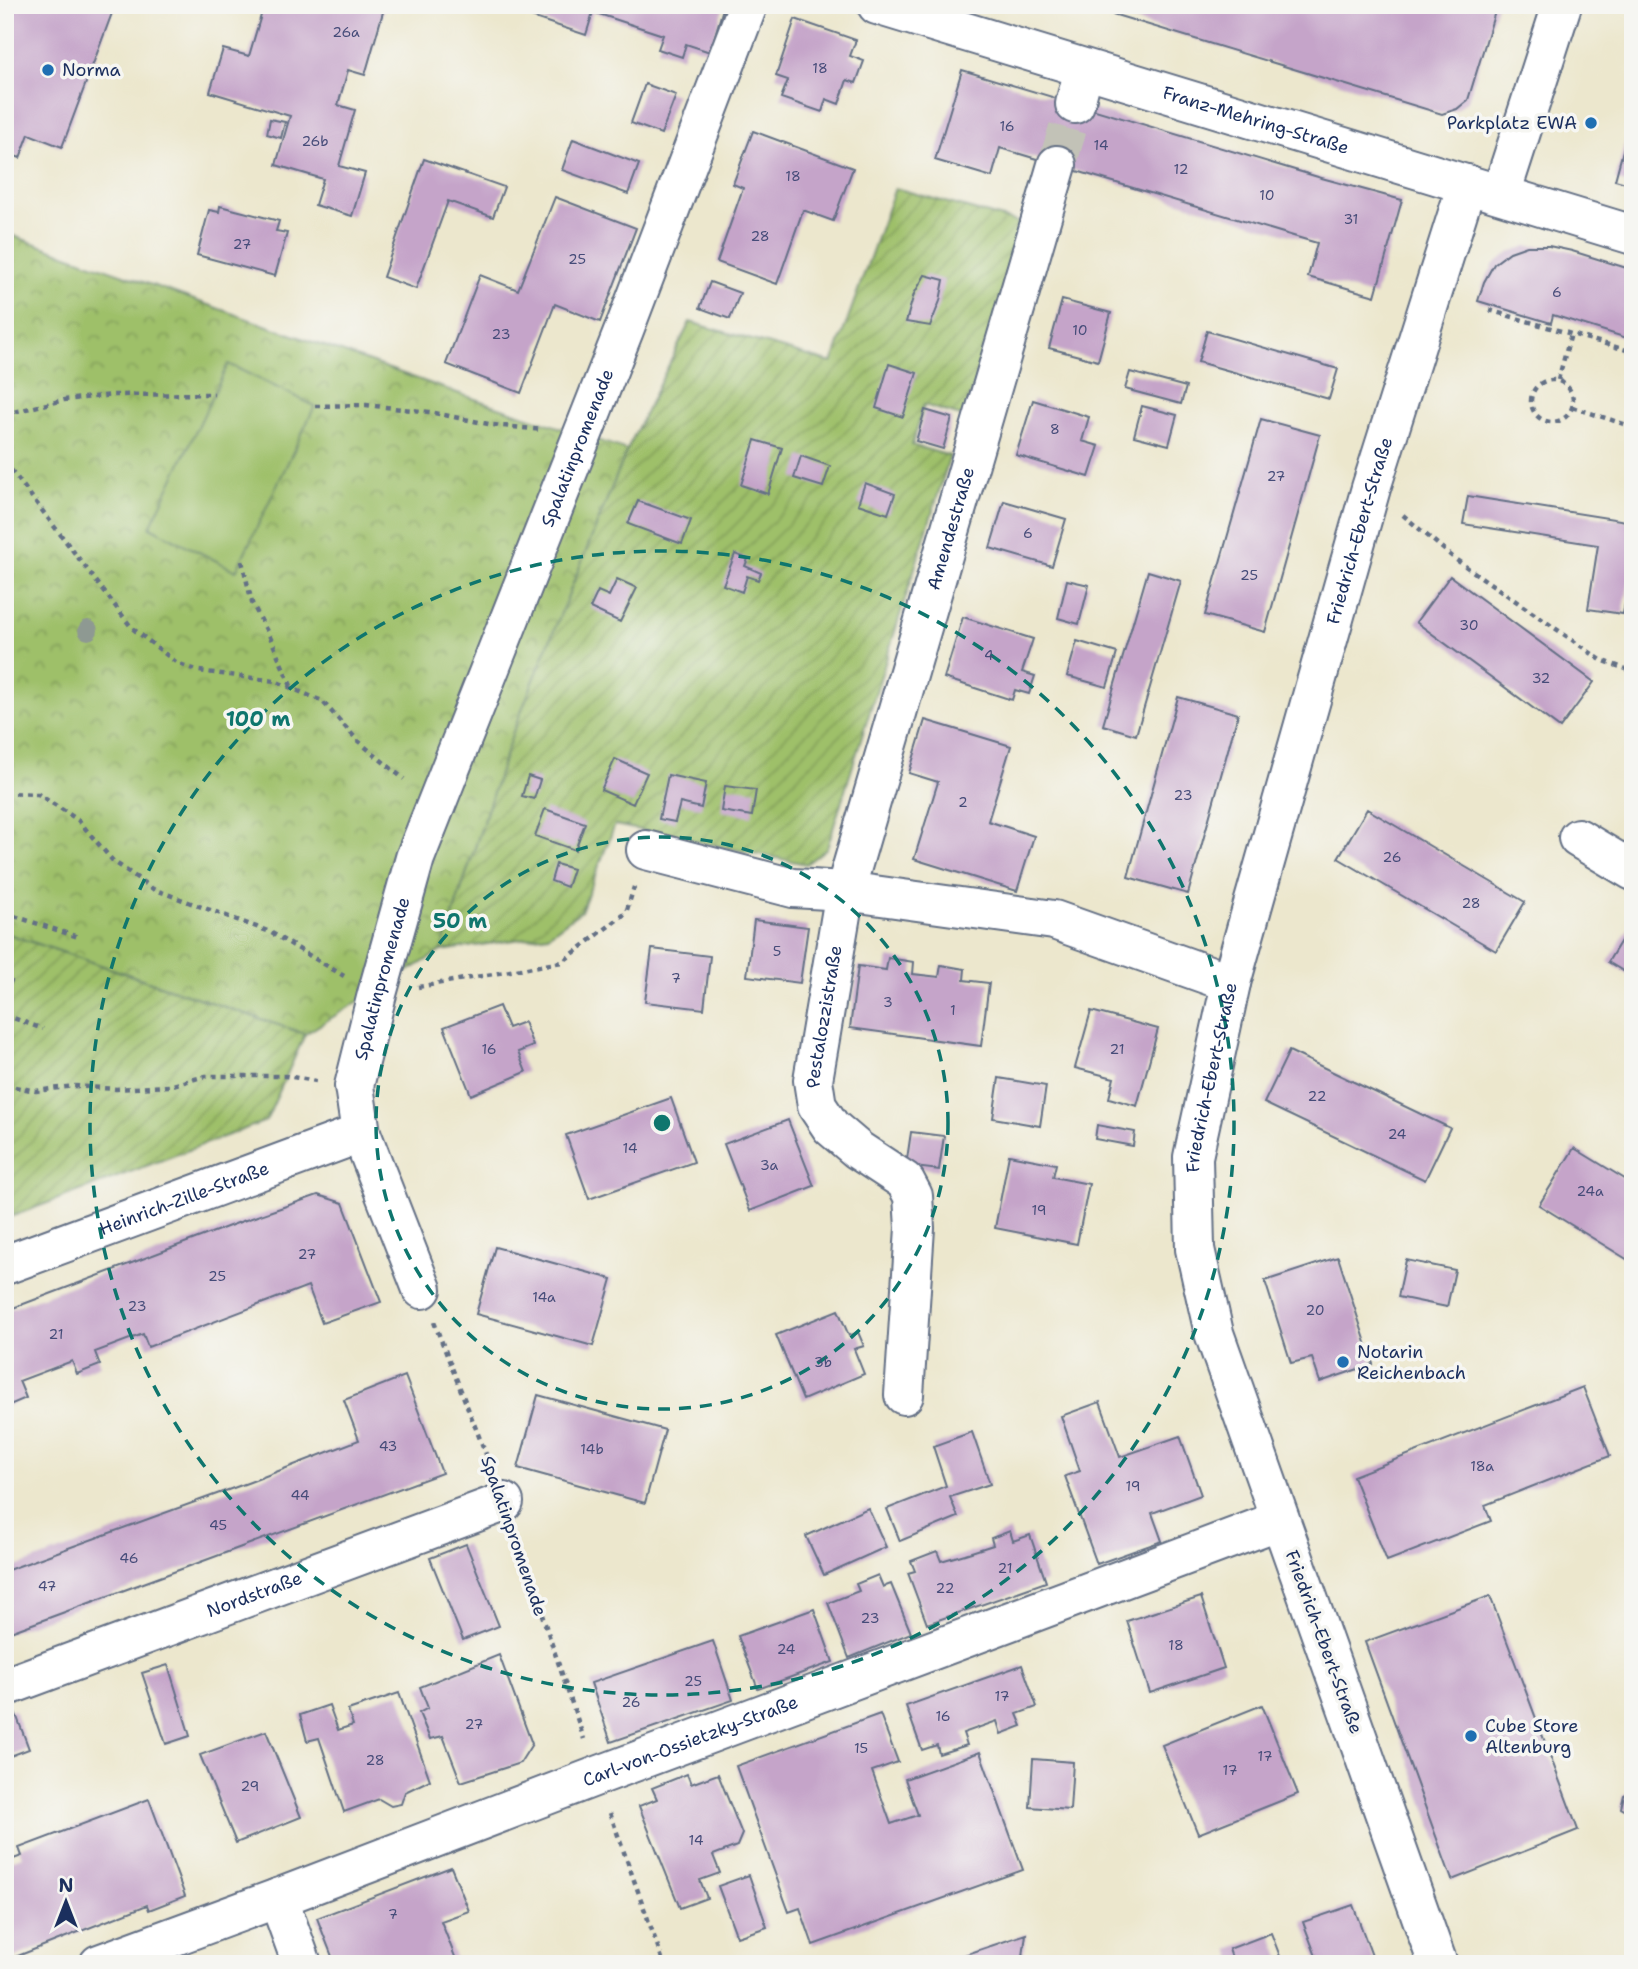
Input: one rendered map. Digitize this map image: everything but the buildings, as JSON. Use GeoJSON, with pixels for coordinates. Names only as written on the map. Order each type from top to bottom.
{"type":"FeatureCollection","features":[{"type":"Feature","properties":{"kind":"street","name":"Spalatinpromenade"},"geometry":{"type":"LineString","coordinates":[[422,1289],[361,1133],[354,1086],[377,994],[415,858],[583,435],[748,5]]}},
{"type":"Feature","properties":{"kind":"street","name":"Franz-Mehring-Straße"},"geometry":{"type":"LineString","coordinates":[[877,5],[1080,87],[1484,189],[1633,235]]}},
{"type":"Feature","properties":{"kind":"street","name":"Friedrich-Ebert-Straße"},"geometry":{"type":"LineString","coordinates":[[1438,1964],[1213,1333],[1195,1249],[1193,1157],[1231,983],[1371,488],[1484,189],[1562,5]]}},
{"type":"Feature","properties":{"kind":"street","name":"Amendestraße"},"geometry":{"type":"LineString","coordinates":[[845,891],[1057,164]]}},
{"type":"Feature","properties":{"kind":"street"},"geometry":{"type":"LineString","coordinates":[[1578,838],[1633,871]]}},
{"type":"Feature","properties":{"kind":"street"},"geometry":{"type":"LineString","coordinates":[[646,850],[793,888],[845,891],[1054,920],[1231,983]]}},
{"type":"Feature","properties":{"kind":"street","name":"Pestalozzistraße"},"geometry":{"type":"LineString","coordinates":[[845,891],[813,1080],[817,1106],[831,1127],[858,1150],[905,1181],[913,1196],[915,1228],[904,1395]]}},
{"type":"Feature","properties":{"kind":"street","name":"Heinrich-Zille-Straße"},"geometry":{"type":"LineString","coordinates":[[5,1265],[361,1133]]}},
{"type":"Feature","properties":{"kind":"street","name":"Nordstraße"},"geometry":{"type":"LineString","coordinates":[[5,1686],[504,1502]]}},
{"type":"Feature","properties":{"kind":"street","name":"Carl-von-Ossietzky-Straße"},"geometry":{"type":"LineString","coordinates":[[99,1964],[1280,1520]]}},
{"type":"Feature","properties":{"kind":"street"},"geometry":{"type":"LineString","coordinates":[[278,1898],[302,1964]]}},
{"type":"Feature","properties":{"kind":"path"},"geometry":{"type":"LineString","coordinates":[[1489,310],[1633,352]]}},
{"type":"Feature","properties":{"kind":"path"},"geometry":{"type":"LineString","coordinates":[[1558,380],[1571,334]]}},
{"type":"Feature","properties":{"kind":"path"},"geometry":{"type":"LineString","coordinates":[[1547,380],[1558,380],[1567,386],[1572,396],[1572,407],[1566,416],[1556,421],[1546,421],[1537,416],[1532,407],[1531,396],[1537,386],[1547,380]]}},
{"type":"Feature","properties":{"kind":"path"},"geometry":{"type":"LineString","coordinates":[[5,414],[64,400],[113,395],[214,394]]}},
{"type":"Feature","properties":{"kind":"path"},"geometry":{"type":"LineString","coordinates":[[315,407],[366,405],[430,412],[493,425],[583,435]]}},
{"type":"Feature","properties":{"kind":"path"},"geometry":{"type":"LineString","coordinates":[[1572,407],[1633,427]]}},
{"type":"Feature","properties":{"kind":"path"},"geometry":{"type":"LineString","coordinates":[[5,462],[132,628],[177,663],[199,671],[275,681],[322,701],[358,741],[411,784]]}},
{"type":"Feature","properties":{"kind":"path"},"geometry":{"type":"LineString","coordinates":[[1371,488],[1455,559],[1601,660],[1629,670]]}},
{"type":"Feature","properties":{"kind":"path"},"geometry":{"type":"LineString","coordinates":[[242,561],[252,603],[291,687]]}},
{"type":"Feature","properties":{"kind":"path"},"geometry":{"type":"LineString","coordinates":[[5,793],[38,794],[78,820],[113,861],[153,889],[270,932],[321,964],[377,994],[562,962],[626,913],[646,850]]}},
{"type":"Feature","properties":{"kind":"path"},"geometry":{"type":"LineString","coordinates":[[5,913],[81,938]]}},
{"type":"Feature","properties":{"kind":"path"},"geometry":{"type":"LineString","coordinates":[[5,1015],[43,1029]]}},
{"type":"Feature","properties":{"kind":"path"},"geometry":{"type":"LineString","coordinates":[[5,1084],[36,1091],[74,1086],[116,1089],[169,1086],[206,1076],[286,1076],[354,1086]]}},
{"type":"Feature","properties":{"kind":"path","name":"Spalatinpromenade"},"geometry":{"type":"LineString","coordinates":[[422,1289],[504,1502],[664,1964]]}},
{"type":"Feature","properties":{"kind":"green space"},"geometry":{"type":"Polygon","coordinates":[[[895,188],[1024,224],[964,417],[924,405],[912,445],[950,456],[827,848],[806,864],[615,825],[581,911],[548,935],[441,951],[513,732],[627,450],[690,322],[832,363],[895,188]]]}},
{"type":"Feature","properties":{"kind":"green space"},"geometry":{"type":"Polygon","coordinates":[[[5,233],[460,394],[627,450],[513,732],[441,951],[305,1034],[5,933],[5,233]]]}},
{"type":"Feature","properties":{"kind":"green space"},"geometry":{"type":"Polygon","coordinates":[[[228,364],[315,406],[236,571],[150,527],[228,364]]]}},
{"type":"Feature","properties":{"kind":"green space"},"geometry":{"type":"Polygon","coordinates":[[[5,933],[305,1034],[266,1121],[5,1219],[5,994],[12,982],[5,979],[5,933]]]}},
{"type":"Feature","properties":{"kind":"tunnel"},"geometry":{"type":"LineString","coordinates":[[1057,165],[1075,104]]}},
{"type":"Feature","properties":{"kind":"place","name":"Norma"},"geometry":{"type":"Point","coordinates":[48,70]}},
{"type":"Feature","properties":{"kind":"place","name":"Parkplatz EWA"},"geometry":{"type":"Point","coordinates":[1591,123]}},
{"type":"Feature","properties":{"kind":"place","name":"Notarin Reichenbach"},"geometry":{"type":"Point","coordinates":[1343,1362]}},
{"type":"Feature","properties":{"kind":"place","name":"Cube Store Altenburg"},"geometry":{"type":"Point","coordinates":[1471,1736]}}]}
